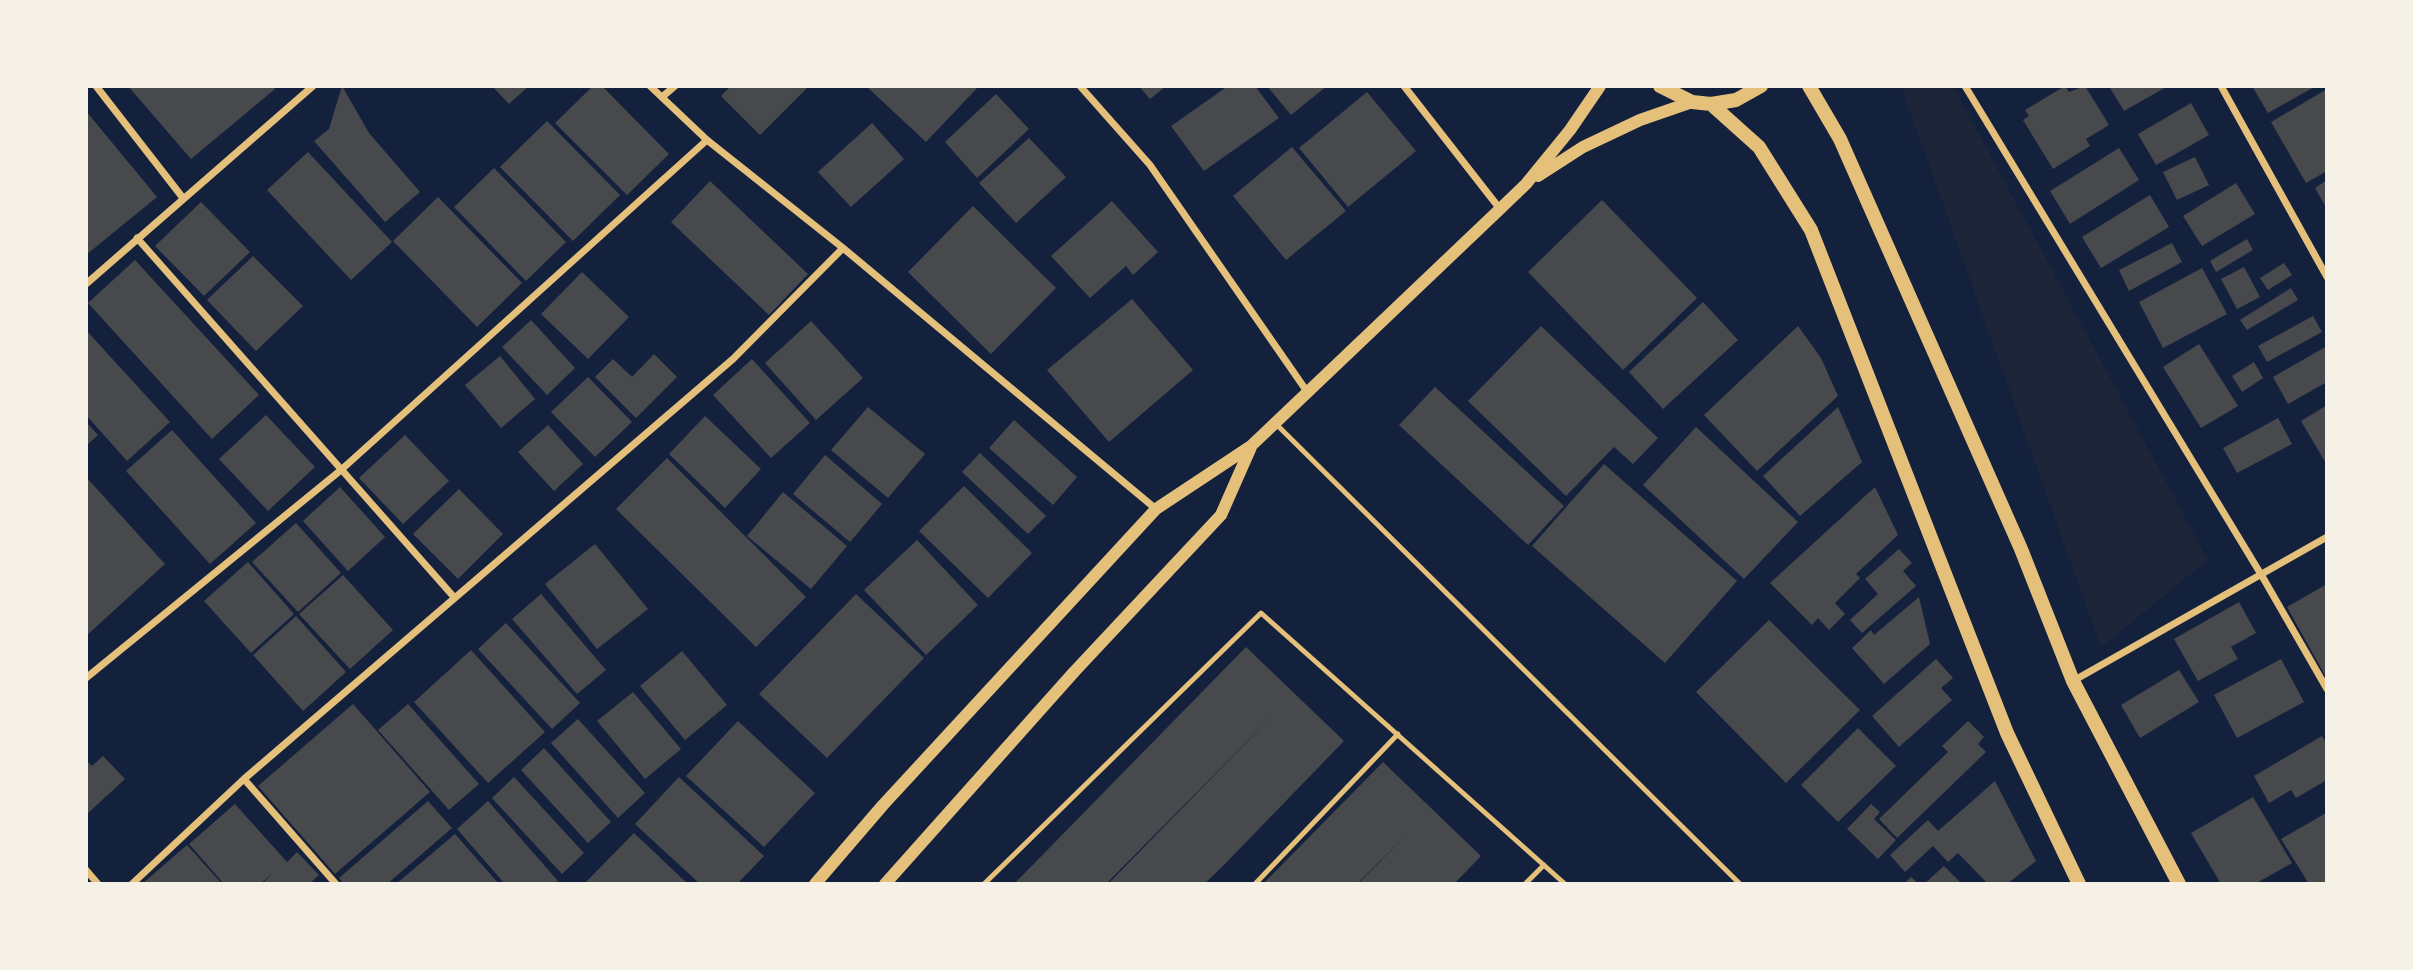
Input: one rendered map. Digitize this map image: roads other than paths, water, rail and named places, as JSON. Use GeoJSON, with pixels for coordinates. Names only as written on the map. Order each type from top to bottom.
{"type":"FeatureCollection","features":[{"type":"Feature","properties":{"kind":"main road"},"geometry":{"type":"LineString","coordinates":[[1660,86],[1692,102],[1711,104],[1736,100],[1761,86]]}},
{"type":"Feature","properties":{"kind":"main road"},"geometry":{"type":"LineString","coordinates":[[1809,86],[1845,151],[2021,549],[2073,681],[2179,884]]}},
{"type":"Feature","properties":{"kind":"main road"},"geometry":{"type":"LineString","coordinates":[[1711,104],[1759,147],[1811,230],[2007,733],[2079,884]]}},
{"type":"Feature","properties":{"kind":"street"},"geometry":{"type":"LineString","coordinates":[[96,86],[183,198]]}},
{"type":"Feature","properties":{"kind":"street"},"geometry":{"type":"LineString","coordinates":[[86,284],[313,86]]}},
{"type":"Feature","properties":{"kind":"street"},"geometry":{"type":"LineString","coordinates":[[650,86],[707,140],[844,248],[1156,509]]}},
{"type":"Feature","properties":{"kind":"street"},"geometry":{"type":"LineString","coordinates":[[662,97],[676,86]]}},
{"type":"Feature","properties":{"kind":"street"},"geometry":{"type":"LineString","coordinates":[[1080,86],[1150,165],[1308,393]]}},
{"type":"Feature","properties":{"kind":"street"},"geometry":{"type":"LineString","coordinates":[[1404,86],[1500,209]]}},
{"type":"Feature","properties":{"kind":"street"},"geometry":{"type":"LineString","coordinates":[[815,884],[883,805],[1156,509],[1251,446],[1276,424],[1527,184],[1570,130],[1600,86]]}},
{"type":"Feature","properties":{"kind":"street"},"geometry":{"type":"LineString","coordinates":[[1965,86],[2262,576],[2327,689]]}},
{"type":"Feature","properties":{"kind":"street"},"geometry":{"type":"LineString","coordinates":[[2221,86],[2327,277]]}},
{"type":"Feature","properties":{"kind":"street"},"geometry":{"type":"LineString","coordinates":[[1527,184],[1583,147],[1640,120],[1692,102]]}},
{"type":"Feature","properties":{"kind":"street"},"geometry":{"type":"LineString","coordinates":[[86,678],[341,470],[707,140]]}},
{"type":"Feature","properties":{"kind":"street"},"geometry":{"type":"LineString","coordinates":[[137,238],[453,596]]}},
{"type":"Feature","properties":{"kind":"street"},"geometry":{"type":"LineString","coordinates":[[132,884],[244,779],[453,596],[733,359],[844,248]]}},
{"type":"Feature","properties":{"kind":"street"},"geometry":{"type":"LineString","coordinates":[[886,884],[1073,672],[1221,515],[1251,446]]}},
{"type":"Feature","properties":{"kind":"street"},"geometry":{"type":"LineString","coordinates":[[2073,681],[2327,537]]}},
{"type":"Feature","properties":{"kind":"street"},"geometry":{"type":"LineString","coordinates":[[244,779],[336,884]]}},
{"type":"Feature","properties":{"kind":"street"},"geometry":{"type":"LineString","coordinates":[[86,870],[98,884]]}},
{"type":"Feature","properties":{"kind":"lane"},"geometry":{"type":"LineString","coordinates":[[1276,424],[1740,884]]}},
{"type":"Feature","properties":{"kind":"lane"},"geometry":{"type":"LineString","coordinates":[[984,884],[1261,613],[1565,884]]}},
{"type":"Feature","properties":{"kind":"lane"},"geometry":{"type":"LineString","coordinates":[[1255,884],[1398,734]]}},
{"type":"Feature","properties":{"kind":"lane"},"geometry":{"type":"LineString","coordinates":[[1525,884],[1545,865]]}}]}
